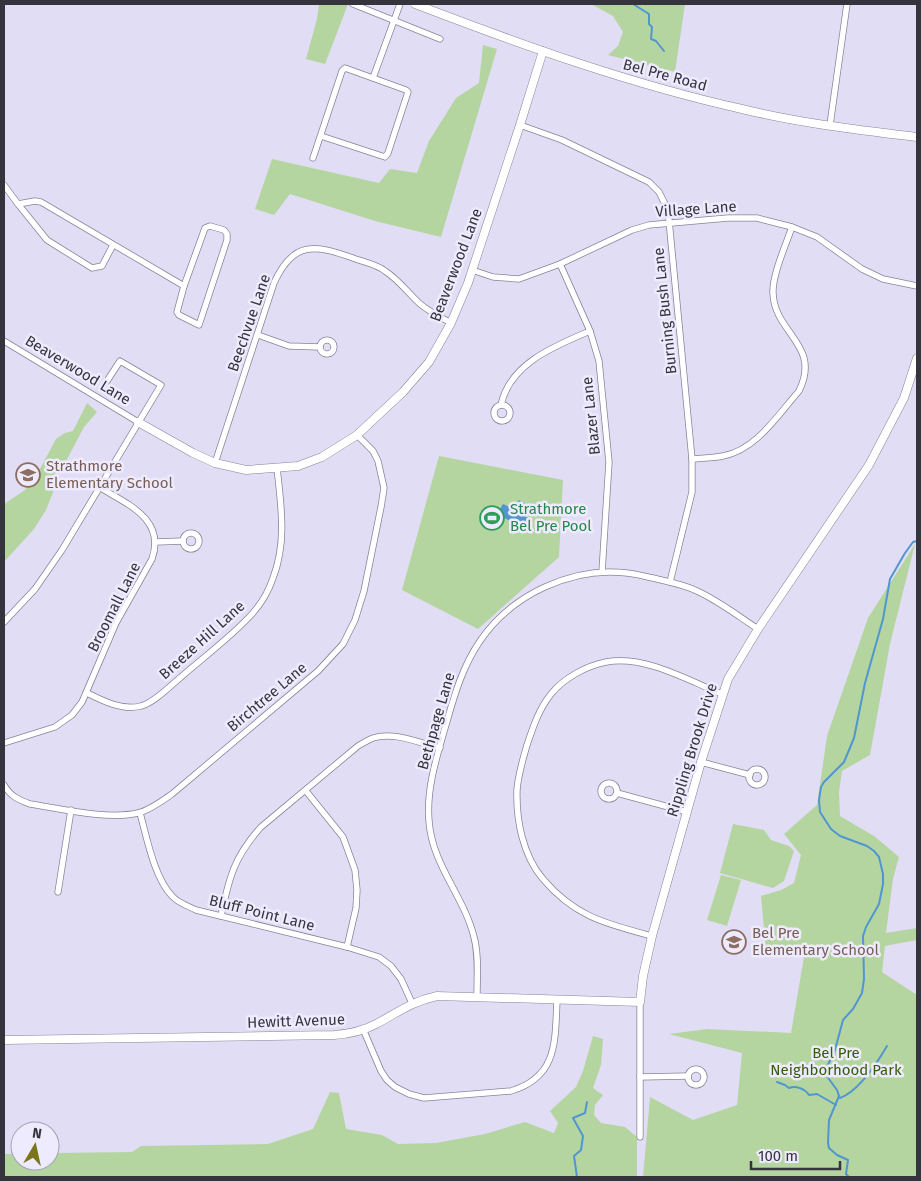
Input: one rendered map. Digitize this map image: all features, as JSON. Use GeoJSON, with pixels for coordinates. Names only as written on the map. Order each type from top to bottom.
{"type":"FeatureCollection","features":[{"type":"Feature","properties":{"kind":"street"},"geometry":{"type":"LineString","coordinates":[[353,4],[440,39]]}},
{"type":"Feature","properties":{"kind":"street"},"geometry":{"type":"LineString","coordinates":[[372,78],[400,4]]}},
{"type":"Feature","properties":{"kind":"street","name":"Bel Pre Road"},"geometry":{"type":"LineString","coordinates":[[415,4],[543,51],[638,83],[743,110],[917,137]]}},
{"type":"Feature","properties":{"kind":"street"},"geometry":{"type":"LineString","coordinates":[[830,125],[847,4]]}},
{"type":"Feature","properties":{"kind":"street","name":"Beaverwood Lane"},"geometry":{"type":"LineString","coordinates":[[4,341],[138,422],[193,453],[215,463],[246,470],[298,466],[322,457],[357,434],[403,392],[429,362],[451,323],[472,270],[543,51]]}},
{"type":"Feature","properties":{"kind":"street"},"geometry":{"type":"LineString","coordinates":[[313,158],[342,71],[345,68],[408,92],[385,157],[321,136]]}},
{"type":"Feature","properties":{"kind":"street","name":"Burning Bush Lane"},"geometry":{"type":"LineString","coordinates":[[520,125],[562,140],[649,182],[659,192],[668,210],[692,459],[692,492],[670,582]]}},
{"type":"Feature","properties":{"kind":"street"},"geometry":{"type":"LineString","coordinates":[[4,185],[47,240],[92,268],[102,266],[113,244]]}},
{"type":"Feature","properties":{"kind":"street"},"geometry":{"type":"LineString","coordinates":[[18,204],[35,201],[41,202],[184,286]]}},
{"type":"Feature","properties":{"kind":"street","name":"Village Lane"},"geometry":{"type":"LineString","coordinates":[[472,270],[493,277],[518,279],[560,264],[632,230],[650,225],[728,218],[757,218],[792,227],[817,237],[862,269],[883,279],[917,286]]}},
{"type":"Feature","properties":{"kind":"street"},"geometry":{"type":"LineString","coordinates":[[210,226],[224,230],[228,234],[227,240],[199,325],[180,316],[177,312],[184,286],[205,228],[210,226]]}},
{"type":"Feature","properties":{"kind":"street"},"geometry":{"type":"LineString","coordinates":[[692,459],[724,456],[743,449],[759,436],[799,392],[803,383],[806,374],[806,364],[801,349],[780,317],[772,293],[774,280],[792,227]]}},
{"type":"Feature","properties":{"kind":"street","name":"Beechvue Lane"},"geometry":{"type":"LineString","coordinates":[[215,463],[274,283],[288,259],[299,252],[309,248],[320,248],[383,269],[398,280],[418,302],[435,315],[451,323]]}},
{"type":"Feature","properties":{"kind":"street","name":"Blazer Lane"},"geometry":{"type":"LineString","coordinates":[[560,264],[590,331],[598,361],[608,462],[602,572]]}},
{"type":"Feature","properties":{"kind":"street"},"geometry":{"type":"LineString","coordinates":[[501,405],[512,382],[533,359],[550,348],[590,331]]}},
{"type":"Feature","properties":{"kind":"street"},"geometry":{"type":"LineString","coordinates":[[258,335],[289,346],[320,347]]}},
{"type":"Feature","properties":{"kind":"street","name":"Rippling Brook Drive"},"geometry":{"type":"LineString","coordinates":[[640,1137],[640,1002],[642,976],[701,762],[722,694],[728,679],[758,629],[869,465],[904,398],[917,358]]}},
{"type":"Feature","properties":{"kind":"street","name":"Beaverwood Lane"},"geometry":{"type":"LineString","coordinates":[[108,382],[120,361],[161,385],[138,422]]}},
{"type":"Feature","properties":{"kind":"street"},"geometry":{"type":"LineString","coordinates":[[4,622],[40,581],[62,550],[138,422]]}},
{"type":"Feature","properties":{"kind":"street","name":"Birchtree Lane"},"geometry":{"type":"LineString","coordinates":[[4,786],[6,794],[25,802],[114,816],[140,813],[157,804],[318,672],[343,644],[355,620],[364,591],[382,507],[384,488],[378,461],[373,451],[357,434]]}},
{"type":"Feature","properties":{"kind":"street","name":"Breeze Hill Lane"},"geometry":{"type":"LineString","coordinates":[[87,693],[105,702],[128,708],[142,706],[173,683],[241,626],[254,612],[273,579],[278,564],[283,528],[277,468]]}},
{"type":"Feature","properties":{"kind":"street"},"geometry":{"type":"LineString","coordinates":[[99,488],[143,515],[152,527],[156,542],[183,541]]}},
{"type":"Feature","properties":{"kind":"street","name":"Broomall Lane"},"geometry":{"type":"LineString","coordinates":[[4,743],[55,727],[72,714],[87,693],[116,623],[152,559],[156,549],[156,542]]}},
{"type":"Feature","properties":{"kind":"street","name":"Bethpage Lane"},"geometry":{"type":"LineString","coordinates":[[477,997],[477,956],[474,936],[467,916],[435,851],[428,820],[429,791],[458,685],[465,667],[480,641],[496,621],[519,602],[546,586],[574,577],[602,572],[627,573],[670,582],[695,590],[712,598],[758,629]]}},
{"type":"Feature","properties":{"kind":"street"},"geometry":{"type":"LineString","coordinates":[[652,936],[591,918],[574,908],[558,895],[542,878],[532,863],[524,844],[518,814],[517,788],[526,749],[540,710],[551,694],[579,672],[605,662],[636,662],[660,669],[722,694]]}},
{"type":"Feature","properties":{"kind":"street"},"geometry":{"type":"LineString","coordinates":[[221,916],[228,884],[241,853],[261,828],[358,746],[372,738],[384,736],[440,748]]}},
{"type":"Feature","properties":{"kind":"street"},"geometry":{"type":"LineString","coordinates":[[701,762],[750,775]]}},
{"type":"Feature","properties":{"kind":"street"},"geometry":{"type":"LineString","coordinates":[[306,791],[343,837],[355,870],[356,908],[347,947]]}},
{"type":"Feature","properties":{"kind":"street"},"geometry":{"type":"LineString","coordinates":[[617,793],[687,812]]}},
{"type":"Feature","properties":{"kind":"street"},"geometry":{"type":"LineString","coordinates":[[58,892],[71,810]]}},
{"type":"Feature","properties":{"kind":"street","name":"Bluff Point Lane"},"geometry":{"type":"LineString","coordinates":[[140,813],[158,871],[172,897],[196,910],[347,947],[379,957],[391,966],[401,979],[412,1003]]}},
{"type":"Feature","properties":{"kind":"street","name":"Hewitt Avenue"},"geometry":{"type":"LineString","coordinates":[[4,1040],[334,1035],[351,1033],[375,1025],[412,1003],[437,996],[640,1002]]}},
{"type":"Feature","properties":{"kind":"street"},"geometry":{"type":"LineString","coordinates":[[363,1029],[381,1071],[387,1080],[395,1087],[409,1094],[424,1098],[511,1091],[522,1088],[537,1079],[549,1062],[556,1042],[557,1000]]}},
{"type":"Feature","properties":{"kind":"street"},"geometry":{"type":"LineString","coordinates":[[640,1077],[688,1076]]}},
{"type":"Feature","properties":{"kind":"green space"},"geometry":{"type":"Polygon","coordinates":[[[319,4],[348,4],[325,64],[306,59],[317,19],[319,4]]]}},
{"type":"Feature","properties":{"kind":"green space"},"geometry":{"type":"Polygon","coordinates":[[[591,4],[685,4],[675,72],[608,55],[618,46],[623,32],[613,16],[591,4]]]}},
{"type":"Feature","properties":{"kind":"green space"},"geometry":{"type":"Polygon","coordinates":[[[483,45],[497,49],[441,237],[375,221],[290,194],[274,215],[255,209],[272,159],[379,183],[390,169],[417,173],[429,141],[456,98],[479,83],[483,45]]]}},
{"type":"Feature","properties":{"kind":"green space"},"geometry":{"type":"Polygon","coordinates":[[[87,403],[97,412],[84,427],[63,467],[52,476],[56,485],[46,510],[34,529],[4,562],[4,504],[25,490],[40,469],[56,439],[65,433],[73,431],[87,403]]]}},
{"type":"Feature","properties":{"kind":"green space","name":"Strathmore Bel Pre Pool"},"geometry":{"type":"Polygon","coordinates":[[[439,456],[563,480],[559,557],[478,629],[402,590],[439,456]]]}},
{"type":"Feature","properties":{"kind":"green space","name":"Bel Pre Neighborhood Park"},"geometry":{"type":"Polygon","coordinates":[[[915,544],[890,644],[870,755],[842,771],[839,792],[840,816],[874,836],[899,857],[893,879],[886,933],[917,928],[917,940],[885,946],[882,972],[917,995],[917,1177],[643,1177],[650,1097],[693,1120],[737,1105],[742,1053],[669,1034],[707,1029],[791,1033],[805,951],[766,951],[761,896],[781,890],[794,883],[801,855],[784,834],[817,805],[827,736],[868,618],[915,544]]]}},
{"type":"Feature","properties":{"kind":"green space"},"geometry":{"type":"Polygon","coordinates":[[[733,824],[764,830],[771,840],[789,846],[794,851],[784,881],[773,888],[720,873],[733,824]]]}},
{"type":"Feature","properties":{"kind":"green space"},"geometry":{"type":"Polygon","coordinates":[[[721,875],[741,880],[727,926],[707,920],[721,875]]]}},
{"type":"Feature","properties":{"kind":"green space"},"geometry":{"type":"Polygon","coordinates":[[[593,1036],[603,1039],[601,1065],[593,1088],[603,1095],[595,1105],[594,1115],[601,1123],[625,1127],[637,1137],[637,1177],[4,1177],[4,1154],[10,1154],[10,1171],[60,1171],[60,1153],[132,1152],[141,1146],[268,1144],[313,1129],[330,1092],[339,1093],[346,1129],[382,1135],[398,1144],[436,1143],[485,1134],[525,1122],[554,1133],[558,1123],[550,1111],[576,1087],[583,1071],[593,1036]]]}},
{"type":"Feature","properties":{"kind":"water"},"geometry":{"type":"Polygon","coordinates":[[[519,500],[528,505],[523,515],[533,520],[527,530],[497,514],[503,504],[514,509],[519,500]]]}},
{"type":"Feature","properties":{"kind":"waterway"},"geometry":{"type":"LineString","coordinates":[[633,4],[649,14],[649,24],[652,27],[651,39],[656,41],[664,51]]}},
{"type":"Feature","properties":{"kind":"waterway"},"geometry":{"type":"LineString","coordinates":[[849,1177],[846,1174],[848,1160],[837,1155],[829,1148],[829,1120],[839,1096],[825,1071],[835,1050],[843,1020],[853,1009],[862,993],[864,979],[863,936],[879,904],[883,874],[879,857],[874,851],[867,846],[840,836],[831,829],[820,812],[819,800],[821,787],[844,762],[854,738],[865,683],[883,619],[890,579],[905,553],[913,542],[917,541]]}},
{"type":"Feature","properties":{"kind":"waterway"},"geometry":{"type":"LineString","coordinates":[[840,1098],[861,1083],[887,1046]]}},
{"type":"Feature","properties":{"kind":"waterway"},"geometry":{"type":"LineString","coordinates":[[777,1082],[789,1088],[800,1088],[809,1095],[817,1094],[836,1105]]}},
{"type":"Feature","properties":{"kind":"waterway"},"geometry":{"type":"LineString","coordinates":[[577,1177],[574,1156],[581,1150],[583,1136],[573,1118],[585,1113],[587,1102]]}},
{"type":"Feature","properties":{"kind":"place","name":"Strathmore Elementary School"},"geometry":{"type":"Point","coordinates":[28,475]}},
{"type":"Feature","properties":{"kind":"place","name":"Strathmore Bel Pre Pool"},"geometry":{"type":"Point","coordinates":[492,518]}},
{"type":"Feature","properties":{"kind":"place","name":"Bel Pre Elementary School"},"geometry":{"type":"Point","coordinates":[734,942]}}]}
